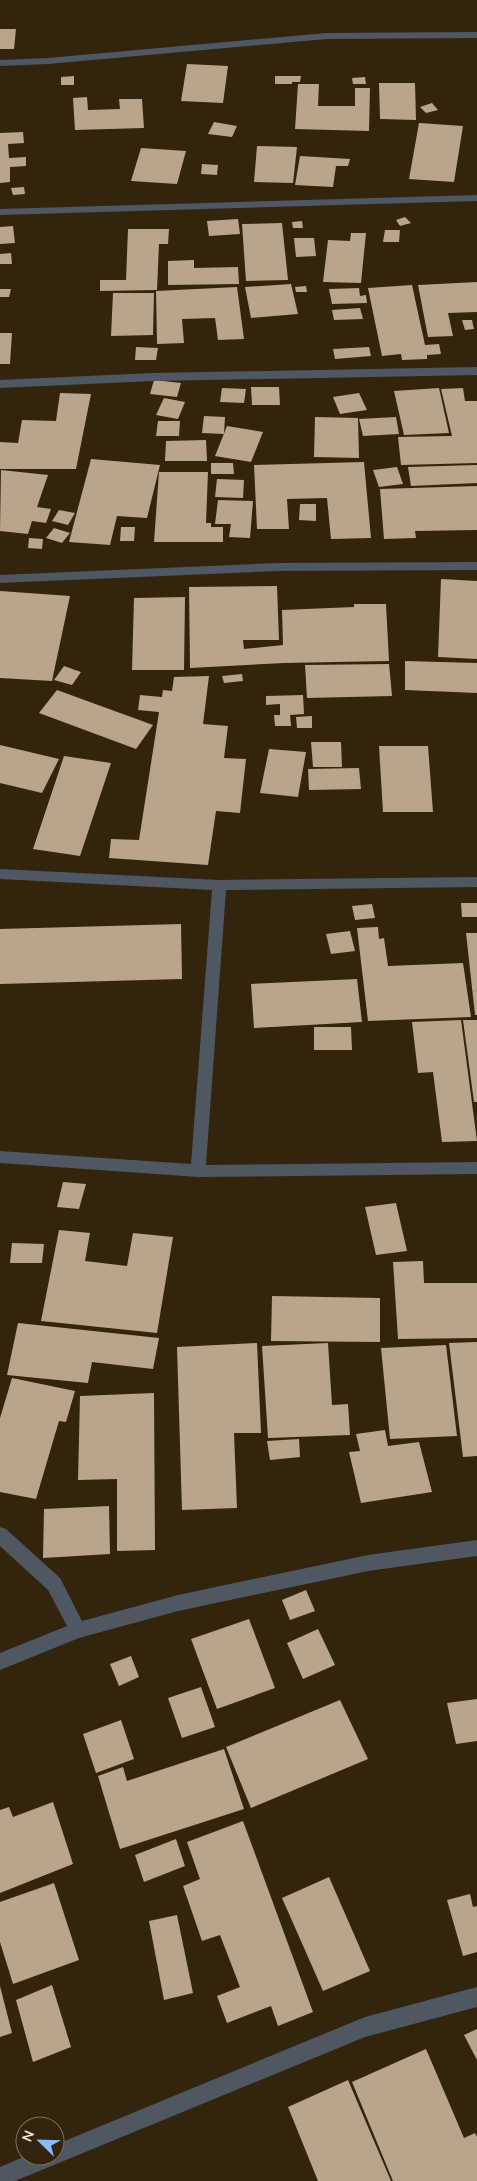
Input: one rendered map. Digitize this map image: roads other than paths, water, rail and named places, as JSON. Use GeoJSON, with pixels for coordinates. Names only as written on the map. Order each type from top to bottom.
{"type":"FeatureCollection","features":[{"type":"Feature","properties":{"kind":"street"},"geometry":{"type":"LineString","coordinates":[[0,63],[48,61],[328,36],[477,35]]}},
{"type":"Feature","properties":{"kind":"street"},"geometry":{"type":"LineString","coordinates":[[0,212],[477,198]]}},
{"type":"Feature","properties":{"kind":"street"},"geometry":{"type":"LineString","coordinates":[[0,384],[153,377],[477,371]]}},
{"type":"Feature","properties":{"kind":"street"},"geometry":{"type":"LineString","coordinates":[[0,579],[278,567],[477,566]]}},
{"type":"Feature","properties":{"kind":"street"},"geometry":{"type":"LineString","coordinates":[[0,874],[219,885],[477,882]]}},
{"type":"Feature","properties":{"kind":"street"},"geometry":{"type":"LineString","coordinates":[[198,1171],[219,885]]}},
{"type":"Feature","properties":{"kind":"street"},"geometry":{"type":"LineString","coordinates":[[0,1157],[198,1171],[477,1168]]}},
{"type":"Feature","properties":{"kind":"street"},"geometry":{"type":"LineString","coordinates":[[0,1535],[54,1584],[78,1630]]}},
{"type":"Feature","properties":{"kind":"street"},"geometry":{"type":"LineString","coordinates":[[0,1662],[78,1630],[178,1604],[368,1563],[477,1548]]}},
{"type":"Feature","properties":{"kind":"street"},"geometry":{"type":"LineString","coordinates":[[65,2150],[365,2027],[477,1997]]}},
{"type":"Feature","properties":{"kind":"street"},"geometry":{"type":"LineString","coordinates":[[0,2177],[27,2166]]}}]}
